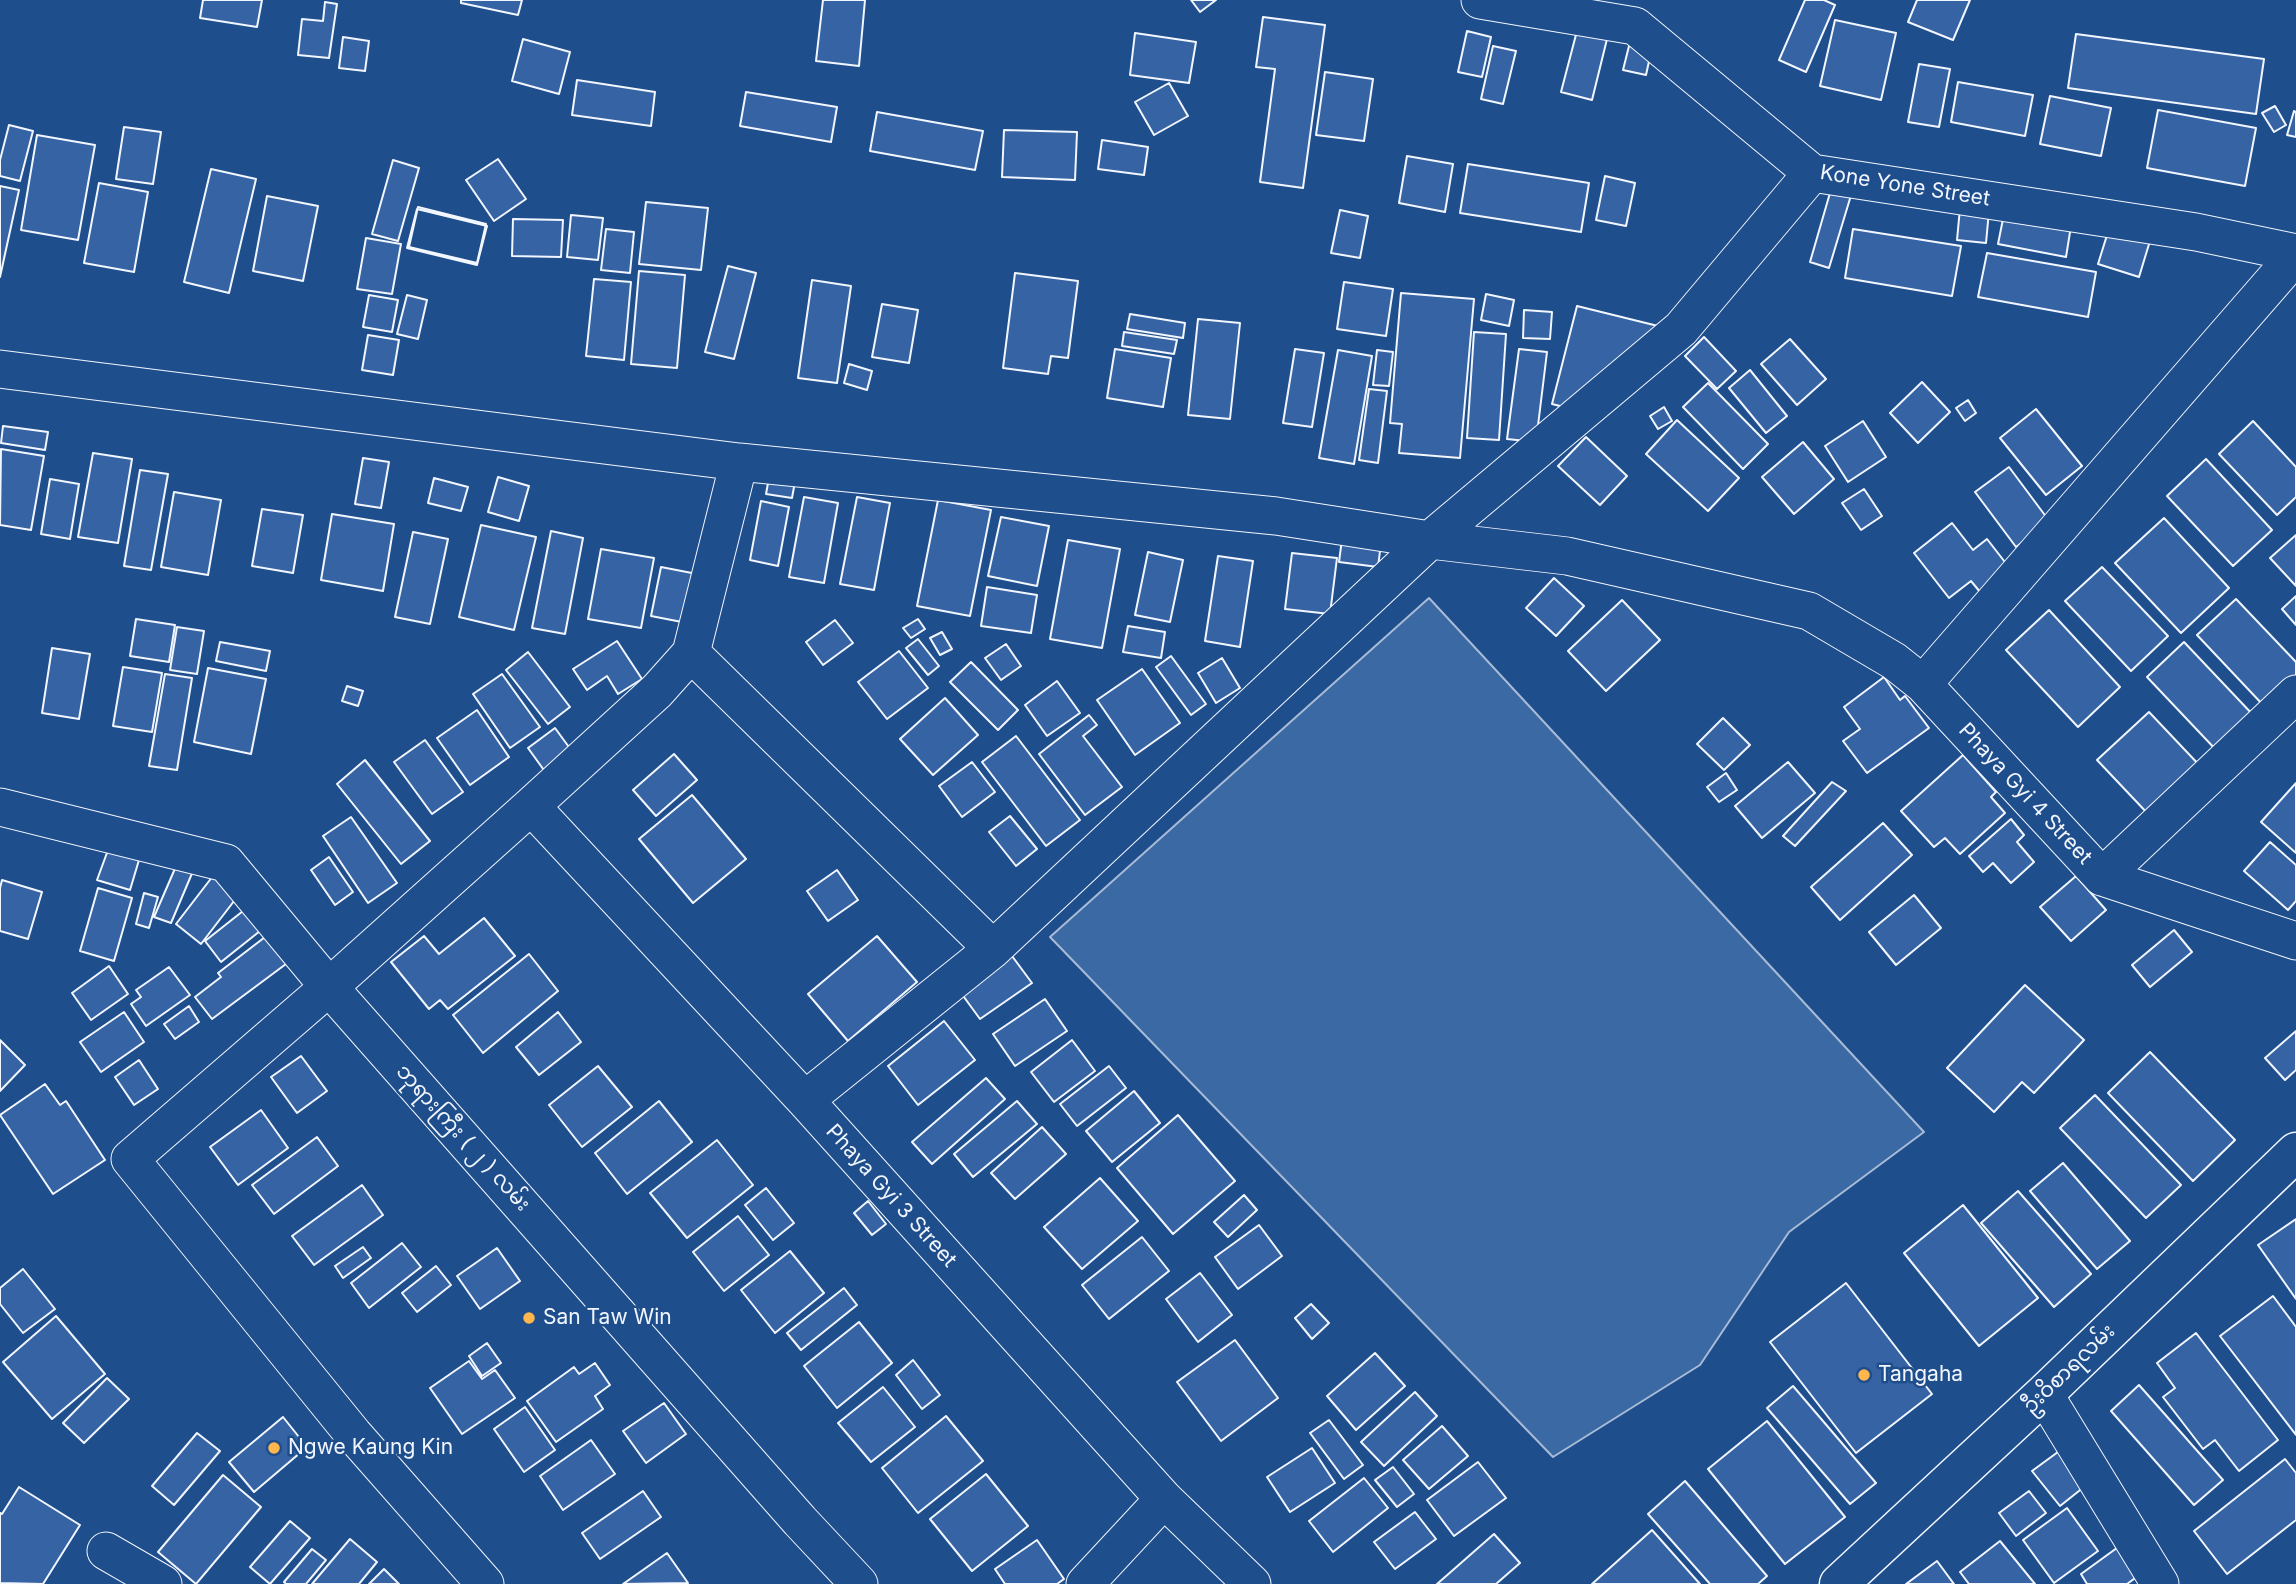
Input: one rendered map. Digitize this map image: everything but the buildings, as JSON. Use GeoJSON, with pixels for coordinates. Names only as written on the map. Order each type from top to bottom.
{"type":"FeatureCollection","features":[{"type":"Feature","properties":{"kind":"street","name":"Kone Yone Street"},"geometry":{"type":"LineString","coordinates":[[1480,0],[1635,26],[1812,173],[2196,232],[2296,254]]}},
{"type":"Feature","properties":{"kind":"street"},"geometry":{"type":"LineString","coordinates":[[805,1100],[993,949],[1430,540],[1681,329],[1812,173]]}},
{"type":"Feature","properties":{"kind":"street"},"geometry":{"type":"LineString","coordinates":[[1923,684],[2296,254]]}},
{"type":"Feature","properties":{"kind":"street","name":"Phaya Gyi 4 Street"},"geometry":{"type":"LineString","coordinates":[[0,369],[739,463],[1262,514],[1430,540],[1567,556],[1809,611],[1894,661],[1923,684],[2102,877],[2296,941]]}},
{"type":"Feature","properties":{"kind":"street"},"geometry":{"type":"LineString","coordinates":[[485,1584],[354,1435],[130,1159],[329,987],[531,806],[657,691],[691,653],[739,463]]}},
{"type":"Feature","properties":{"kind":"street"},"geometry":{"type":"LineString","coordinates":[[691,653],[993,949]]}},
{"type":"Feature","properties":{"kind":"street"},"geometry":{"type":"LineString","coordinates":[[2102,877],[2296,694]]}},
{"type":"Feature","properties":{"kind":"street","name":"Phaya Gyi 3 Street"},"geometry":{"type":"LineString","coordinates":[[531,806],[805,1100],[1164,1499],[1252,1584]]}},
{"type":"Feature","properties":{"kind":"street","name":"ဘုရားကြီး ( ၂ ) လမ်း"},"geometry":{"type":"LineString","coordinates":[[0,807],[226,863],[329,987],[800,1521],[859,1584]]}},
{"type":"Feature","properties":{"kind":"street","name":"ဦးဝိစာရလမ်း"},"geometry":{"type":"LineString","coordinates":[[1839,1584],[2044,1394],[2296,1152]]}},
{"type":"Feature","properties":{"kind":"street"},"geometry":{"type":"LineString","coordinates":[[2044,1394],[2160,1584]]}},
{"type":"Feature","properties":{"kind":"street"},"geometry":{"type":"LineString","coordinates":[[1085,1584],[1164,1499]]}},
{"type":"Feature","properties":{"kind":"street"},"geometry":{"type":"LineString","coordinates":[[106,1551],[163,1584]]}},
{"type":"Feature","properties":{"kind":"water"},"geometry":{"type":"Polygon","coordinates":[[[1429,598],[1924,1132],[1789,1232],[1700,1365],[1553,1457],[1050,937],[1429,598]]]}},
{"type":"Feature","properties":{"kind":"place","name":"San Taw Win"},"geometry":{"type":"Point","coordinates":[529,1318]}},
{"type":"Feature","properties":{"kind":"place","name":"Tangaha"},"geometry":{"type":"Point","coordinates":[1864,1375]}},
{"type":"Feature","properties":{"kind":"place","name":"Ngwe Kaung Kin"},"geometry":{"type":"Point","coordinates":[274,1448]}}]}
